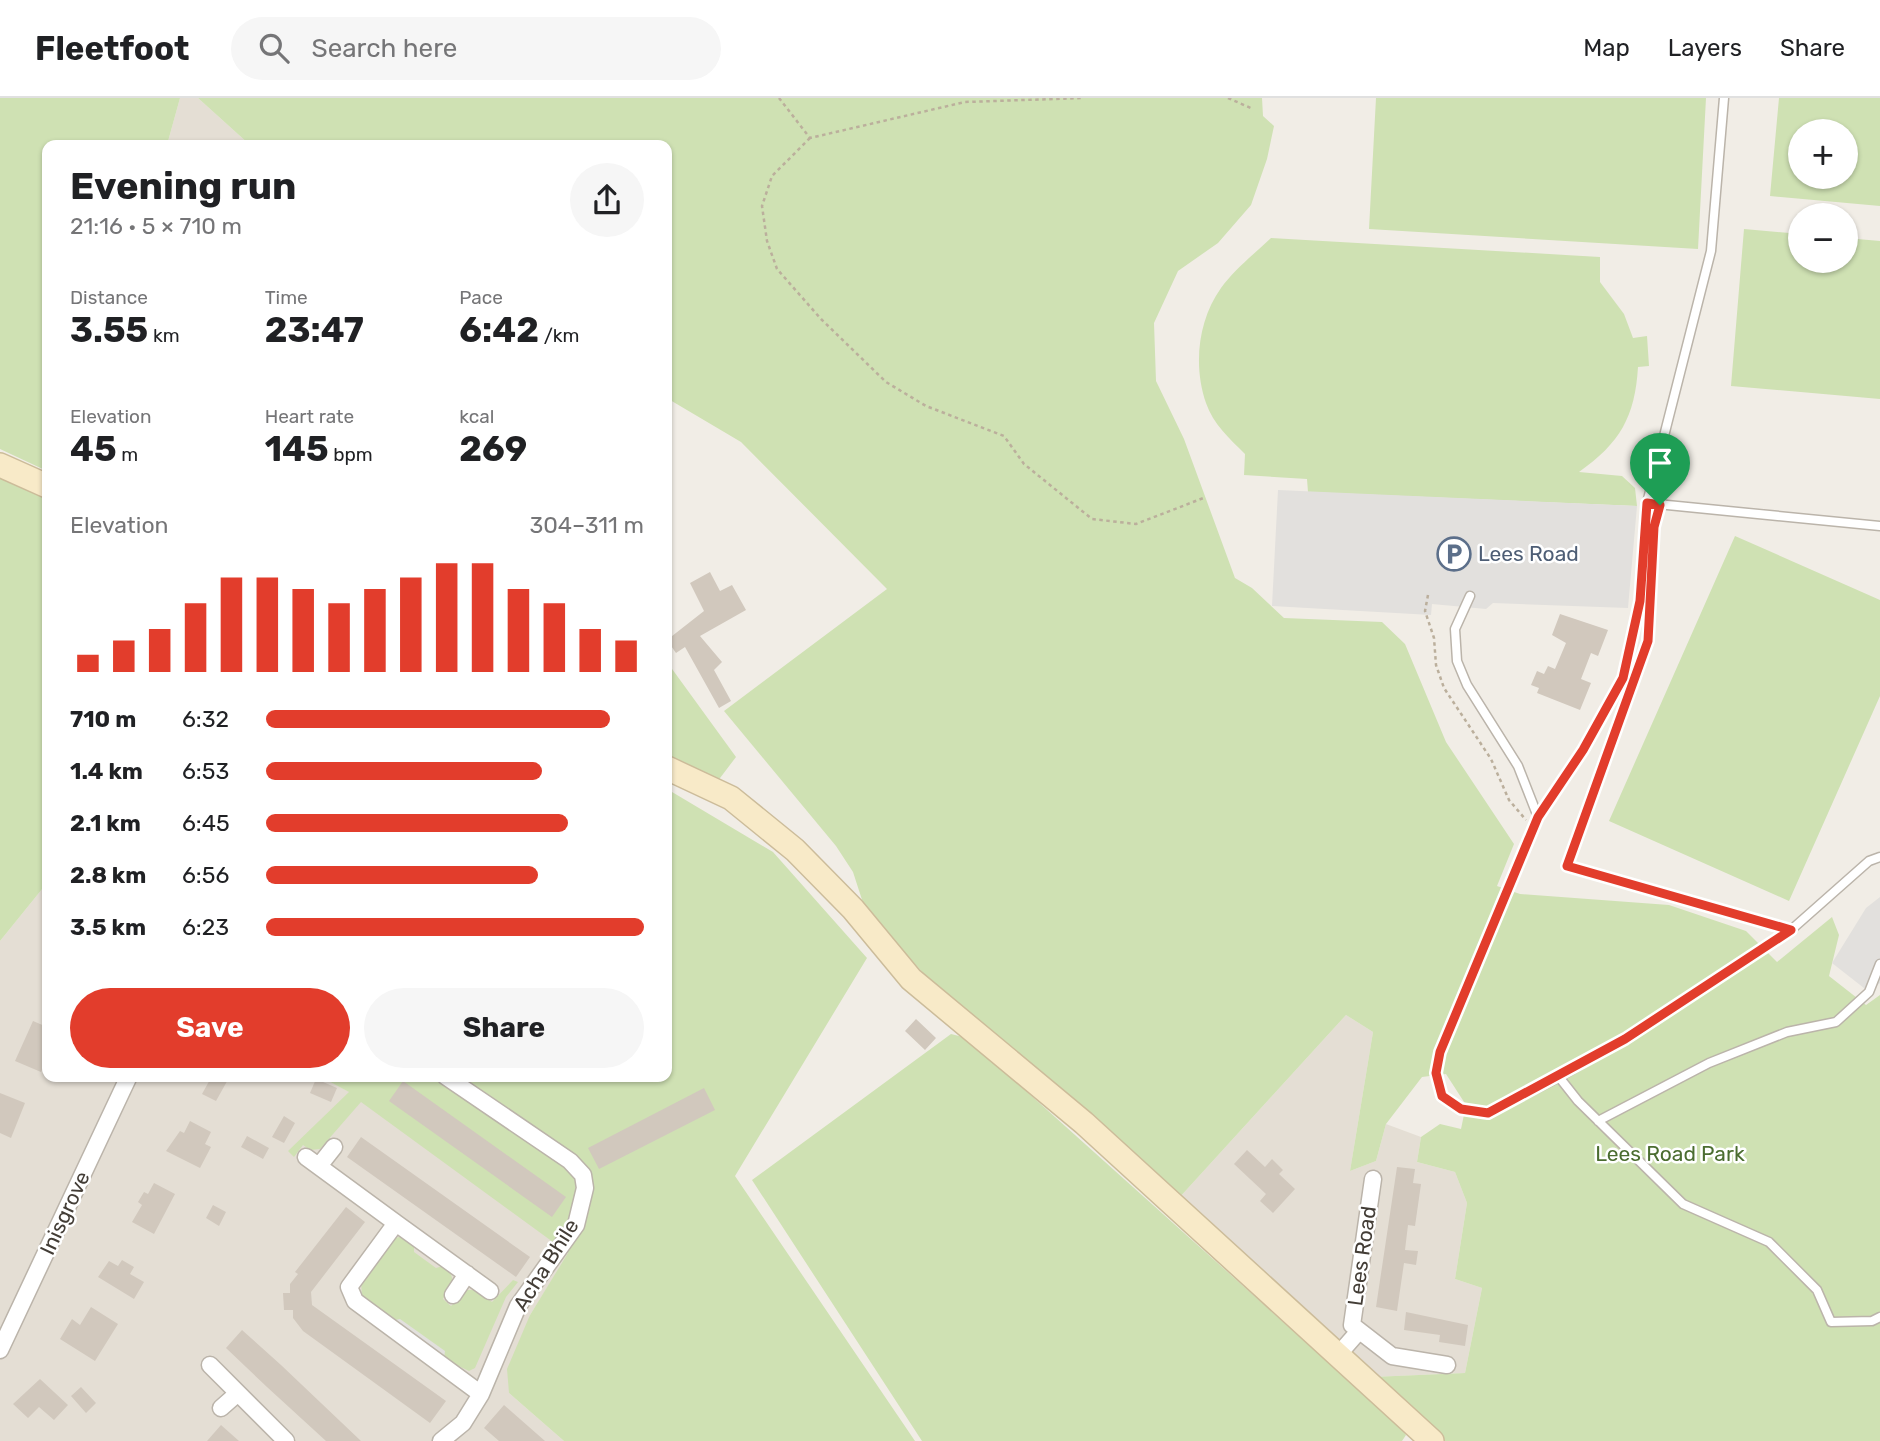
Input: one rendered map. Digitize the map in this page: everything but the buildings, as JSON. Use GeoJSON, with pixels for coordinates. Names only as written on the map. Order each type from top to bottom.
{"type":"FeatureCollection","features":[{"type":"Feature","properties":{"kind":"street"},"geometry":{"type":"LineString","coordinates":[[0,465],[42,484]]}},
{"type":"Feature","properties":{"kind":"street"},"geometry":{"type":"LineString","coordinates":[[672,770],[731,798],[795,850],[853,909],[911,979],[1084,1123],[1432,1441]]}},
{"type":"Feature","properties":{"kind":"street","name":"Inisgrove"},"geometry":{"type":"LineString","coordinates":[[0,1349],[126,1082]]}},
{"type":"Feature","properties":{"kind":"street","name":"Acha Bhile"},"geometry":{"type":"LineString","coordinates":[[441,1441],[463,1423],[481,1394],[517,1306],[576,1225],[585,1188],[583,1175],[570,1161],[453,1082]]}},
{"type":"Feature","properties":{"kind":"street","name":"Acha Bhile"},"geometry":{"type":"LineString","coordinates":[[334,1147],[312,1162],[490,1291]]}},
{"type":"Feature","properties":{"kind":"street","name":"Lees Road"},"geometry":{"type":"LineString","coordinates":[[1373,1179],[1352,1325],[1392,1356],[1447,1364]]}},
{"type":"Feature","properties":{"kind":"street"},"geometry":{"type":"LineString","coordinates":[[396,1223],[349,1287],[355,1301],[481,1394]]}},
{"type":"Feature","properties":{"kind":"street"},"geometry":{"type":"LineString","coordinates":[[453,1295],[467,1274]]}},
{"type":"Feature","properties":{"kind":"street","name":"Lees Road"},"geometry":{"type":"LineString","coordinates":[[1338,1355],[1359,1331]]}},
{"type":"Feature","properties":{"kind":"street"},"geometry":{"type":"LineString","coordinates":[[210,1365],[286,1441]]}},
{"type":"Feature","properties":{"kind":"street"},"geometry":{"type":"LineString","coordinates":[[221,1408],[238,1393]]}},
{"type":"Feature","properties":{"kind":"lane"},"geometry":{"type":"LineString","coordinates":[[1724,98],[1710,251],[1647,503],[1640,601],[1623,678],[1583,750],[1536,821],[1440,1052],[1436,1073],[1442,1096],[1461,1109],[1488,1113],[1559,1077],[1625,1039],[1791,930],[1869,861],[1880,857]]}},
{"type":"Feature","properties":{"kind":"lane"},"geometry":{"type":"LineString","coordinates":[[1647,503],[1880,526]]}},
{"type":"Feature","properties":{"kind":"lane"},"geometry":{"type":"LineString","coordinates":[[1470,596],[1455,629],[1457,662],[1467,685],[1518,766],[1536,821]]}},
{"type":"Feature","properties":{"kind":"lane"},"geometry":{"type":"LineString","coordinates":[[1598,1121],[1709,1063],[1787,1032],[1836,1023],[1869,992],[1880,964]]}},
{"type":"Feature","properties":{"kind":"lane"},"geometry":{"type":"LineString","coordinates":[[1559,1077],[1598,1121],[1683,1204],[1769,1242],[1817,1290],[1832,1322],[1872,1321],[1880,1317]]}},
{"type":"Feature","properties":{"kind":"path"},"geometry":{"type":"LineString","coordinates":[[779,98],[810,138]]}},
{"type":"Feature","properties":{"kind":"path"},"geometry":{"type":"LineString","coordinates":[[1084,98],[965,102],[810,138],[772,176],[762,206],[767,241],[777,269],[821,319],[886,382],[926,406],[1004,436],[1024,464],[1092,519],[1136,524],[1206,497]]}},
{"type":"Feature","properties":{"kind":"path"},"geometry":{"type":"LineString","coordinates":[[1228,98],[1253,109]]}},
{"type":"Feature","properties":{"kind":"path"},"geometry":{"type":"LineString","coordinates":[[1427,595],[1426,611],[1434,638],[1436,665],[1444,688],[1491,759],[1509,800],[1525,819],[1536,821]]}},
{"type":"Feature","properties":{"kind":"path"},"geometry":{"type":"LineString","coordinates":[[1634,678],[1648,641],[1649,616]]}},
{"type":"Feature","properties":{"kind":"path"},"geometry":{"type":"LineString","coordinates":[[1630,691],[1567,866],[1791,930]]}},
{"type":"Feature","properties":{"kind":"shaded area"},"geometry":{"type":"Polygon","coordinates":[[[180,98],[198,98],[244,140],[168,140],[180,98]]]}},
{"type":"Feature","properties":{"kind":"shaded area","name":"Lees Road"},"geometry":{"type":"Polygon","coordinates":[[[1278,490],[1637,506],[1628,608],[1493,603],[1486,609],[1432,604],[1431,615],[1272,606],[1278,490]]]}},
{"type":"Feature","properties":{"kind":"shaded area"},"geometry":{"type":"Polygon","coordinates":[[[42,889],[42,1082],[331,1082],[350,1092],[569,1253],[530,1315],[509,1393],[564,1441],[0,1441],[0,941],[42,889]]]}},
{"type":"Feature","properties":{"kind":"shaded area"},"geometry":{"type":"Polygon","coordinates":[[[1880,897],[1880,983],[1869,992],[1832,963],[1866,908],[1880,897]]]}},
{"type":"Feature","properties":{"kind":"shaded area"},"geometry":{"type":"Polygon","coordinates":[[[1346,1015],[1373,1032],[1350,1171],[1376,1161],[1386,1124],[1421,1137],[1417,1162],[1455,1172],[1467,1203],[1455,1279],[1482,1288],[1465,1373],[1372,1377],[1179,1198],[1346,1015]]]}},
{"type":"Feature","properties":{"kind":"shaded area"},"geometry":{"type":"Polygon","coordinates":[[[400,1319],[445,1351],[444,1359],[391,1321],[400,1319]]]}},
{"type":"Feature","properties":{"kind":"green space"},"geometry":{"type":"Polygon","coordinates":[[[0,98],[180,98],[168,140],[42,140],[42,469],[0,449],[0,98]]]}},
{"type":"Feature","properties":{"kind":"green space","name":"Lees Road Park"},"geometry":{"type":"Polygon","coordinates":[[[198,98],[1262,98],[1263,116],[1274,126],[1267,159],[1251,205],[1218,243],[1178,271],[1154,323],[1156,381],[1184,439],[1235,578],[1252,588],[1284,618],[1382,622],[1405,644],[1446,742],[1514,844],[1497,886],[1520,894],[1669,905],[1746,931],[1777,962],[1832,917],[1839,935],[1829,976],[1866,1005],[1880,995],[1880,1441],[1442,1441],[1372,1377],[1465,1373],[1482,1288],[1455,1279],[1467,1203],[1455,1172],[1417,1162],[1421,1137],[1440,1124],[1461,1129],[1466,1105],[1446,1074],[1422,1077],[1386,1124],[1376,1161],[1350,1171],[1373,1032],[1346,1015],[1179,1198],[934,985],[865,909],[853,872],[836,846],[724,711],[887,589],[741,442],[672,401],[672,140],[244,140],[198,98]]]}},
{"type":"Feature","properties":{"kind":"green space"},"geometry":{"type":"Polygon","coordinates":[[[1376,98],[1706,98],[1698,249],[1369,229],[1376,98]]]}},
{"type":"Feature","properties":{"kind":"green space"},"geometry":{"type":"Polygon","coordinates":[[[1779,98],[1880,98],[1880,206],[1770,196],[1779,98]]]}},
{"type":"Feature","properties":{"kind":"green space"},"geometry":{"type":"Polygon","coordinates":[[[1744,229],[1788,233],[1788,273],[1858,273],[1858,239],[1880,241],[1880,399],[1731,386],[1744,229]]]}},
{"type":"Feature","properties":{"kind":"green space"},"geometry":{"type":"Polygon","coordinates":[[[1271,238],[1600,257],[1600,282],[1624,314],[1633,338],[1647,336],[1649,366],[1638,367],[1633,400],[1623,427],[1605,450],[1579,472],[1622,476],[1635,488],[1637,506],[1308,492],[1307,479],[1244,475],[1245,454],[1217,424],[1206,403],[1200,374],[1200,344],[1207,314],[1221,288],[1238,268],[1271,238]]]}},
{"type":"Feature","properties":{"kind":"green space"},"geometry":{"type":"Polygon","coordinates":[[[0,475],[42,494],[42,889],[0,941],[0,475]]]}},
{"type":"Feature","properties":{"kind":"green space"},"geometry":{"type":"Polygon","coordinates":[[[1735,536],[1880,600],[1880,696],[1789,901],[1609,821],[1735,536]]]}},
{"type":"Feature","properties":{"kind":"green space"},"geometry":{"type":"Polygon","coordinates":[[[672,669],[736,757],[717,782],[672,761],[672,669]]]}},
{"type":"Feature","properties":{"kind":"green space"},"geometry":{"type":"Polygon","coordinates":[[[672,792],[773,852],[867,958],[735,1176],[915,1441],[564,1441],[509,1393],[507,1369],[530,1315],[568,1253],[361,1102],[320,1149],[310,1150],[303,1145],[294,1157],[288,1151],[349,1092],[330,1082],[672,1082],[672,792]]]}},
{"type":"Feature","properties":{"kind":"green space"},"geometry":{"type":"Polygon","coordinates":[[[951,1034],[967,1038],[1399,1426],[1406,1435],[1402,1441],[922,1441],[752,1180],[951,1034]]]}},
{"type":"Feature","properties":{"kind":"green space"},"geometry":{"type":"Polygon","coordinates":[[[407,1237],[414,1243],[414,1252],[436,1268],[443,1266],[448,1270],[452,1281],[443,1299],[451,1306],[467,1290],[476,1290],[492,1302],[513,1280],[518,1282],[506,1297],[475,1368],[469,1371],[444,1359],[362,1298],[361,1281],[393,1239],[407,1237]]]}},
{"type":"Feature","properties":{"kind":"place","name":"Lees Road"},"geometry":{"type":"Point","coordinates":[1454,554]}},
{"type":"Feature","properties":{"kind":"route"},"geometry":{"type":"LineString","coordinates":[[1647,503],[1660,505],[1654,527],[1648,641],[1567,866],[1791,930],[1625,1039],[1559,1077],[1488,1113],[1461,1109],[1442,1096],[1436,1073],[1440,1052],[1538,817],[1583,750],[1623,678],[1640,601],[1647,503]]}}]}
